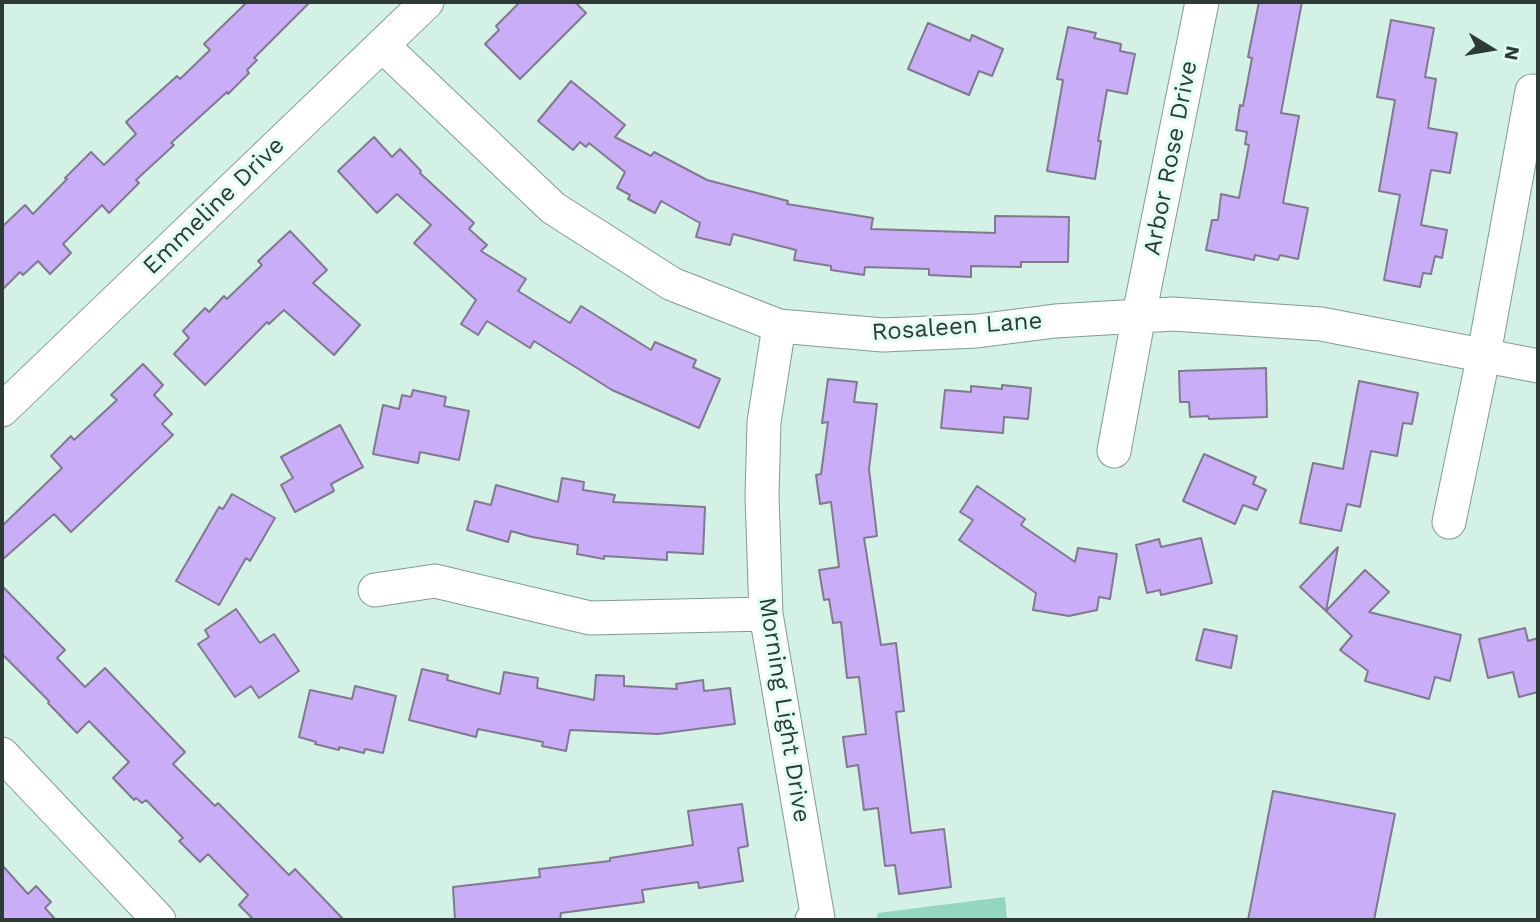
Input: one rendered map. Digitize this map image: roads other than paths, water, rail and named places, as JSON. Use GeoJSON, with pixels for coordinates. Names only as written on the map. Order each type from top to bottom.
{"type":"FeatureCollection","features":[{"type":"Feature","properties":{"kind":"street","name":"Emmeline Drive"},"geometry":{"type":"LineString","coordinates":[[2,410],[427,2]]}},
{"type":"Feature","properties":{"kind":"street","name":"Arbor Rose Drive"},"geometry":{"type":"LineString","coordinates":[[1114,451],[1194,4]]}},
{"type":"Feature","properties":{"kind":"street","name":"Rosaleen Lane"},"geometry":{"type":"LineString","coordinates":[[382,45],[553,208],[673,284],[779,326],[883,335],[977,331],[1055,321],[1173,314],[1321,324],[1538,366]]}},
{"type":"Feature","properties":{"kind":"street"},"geometry":{"type":"LineString","coordinates":[[1449,522],[1484,354],[1532,91]]}},
{"type":"Feature","properties":{"kind":"street","name":"Morning Light Drive"},"geometry":{"type":"LineString","coordinates":[[779,326],[764,422],[762,496],[766,614],[818,919],[812,920]]}},
{"type":"Feature","properties":{"kind":"street"},"geometry":{"type":"LineString","coordinates":[[375,590],[435,581],[590,618],[766,614]]}},
{"type":"Feature","properties":{"kind":"street"},"geometry":{"type":"LineString","coordinates":[[2,754],[159,920]]}}]}
